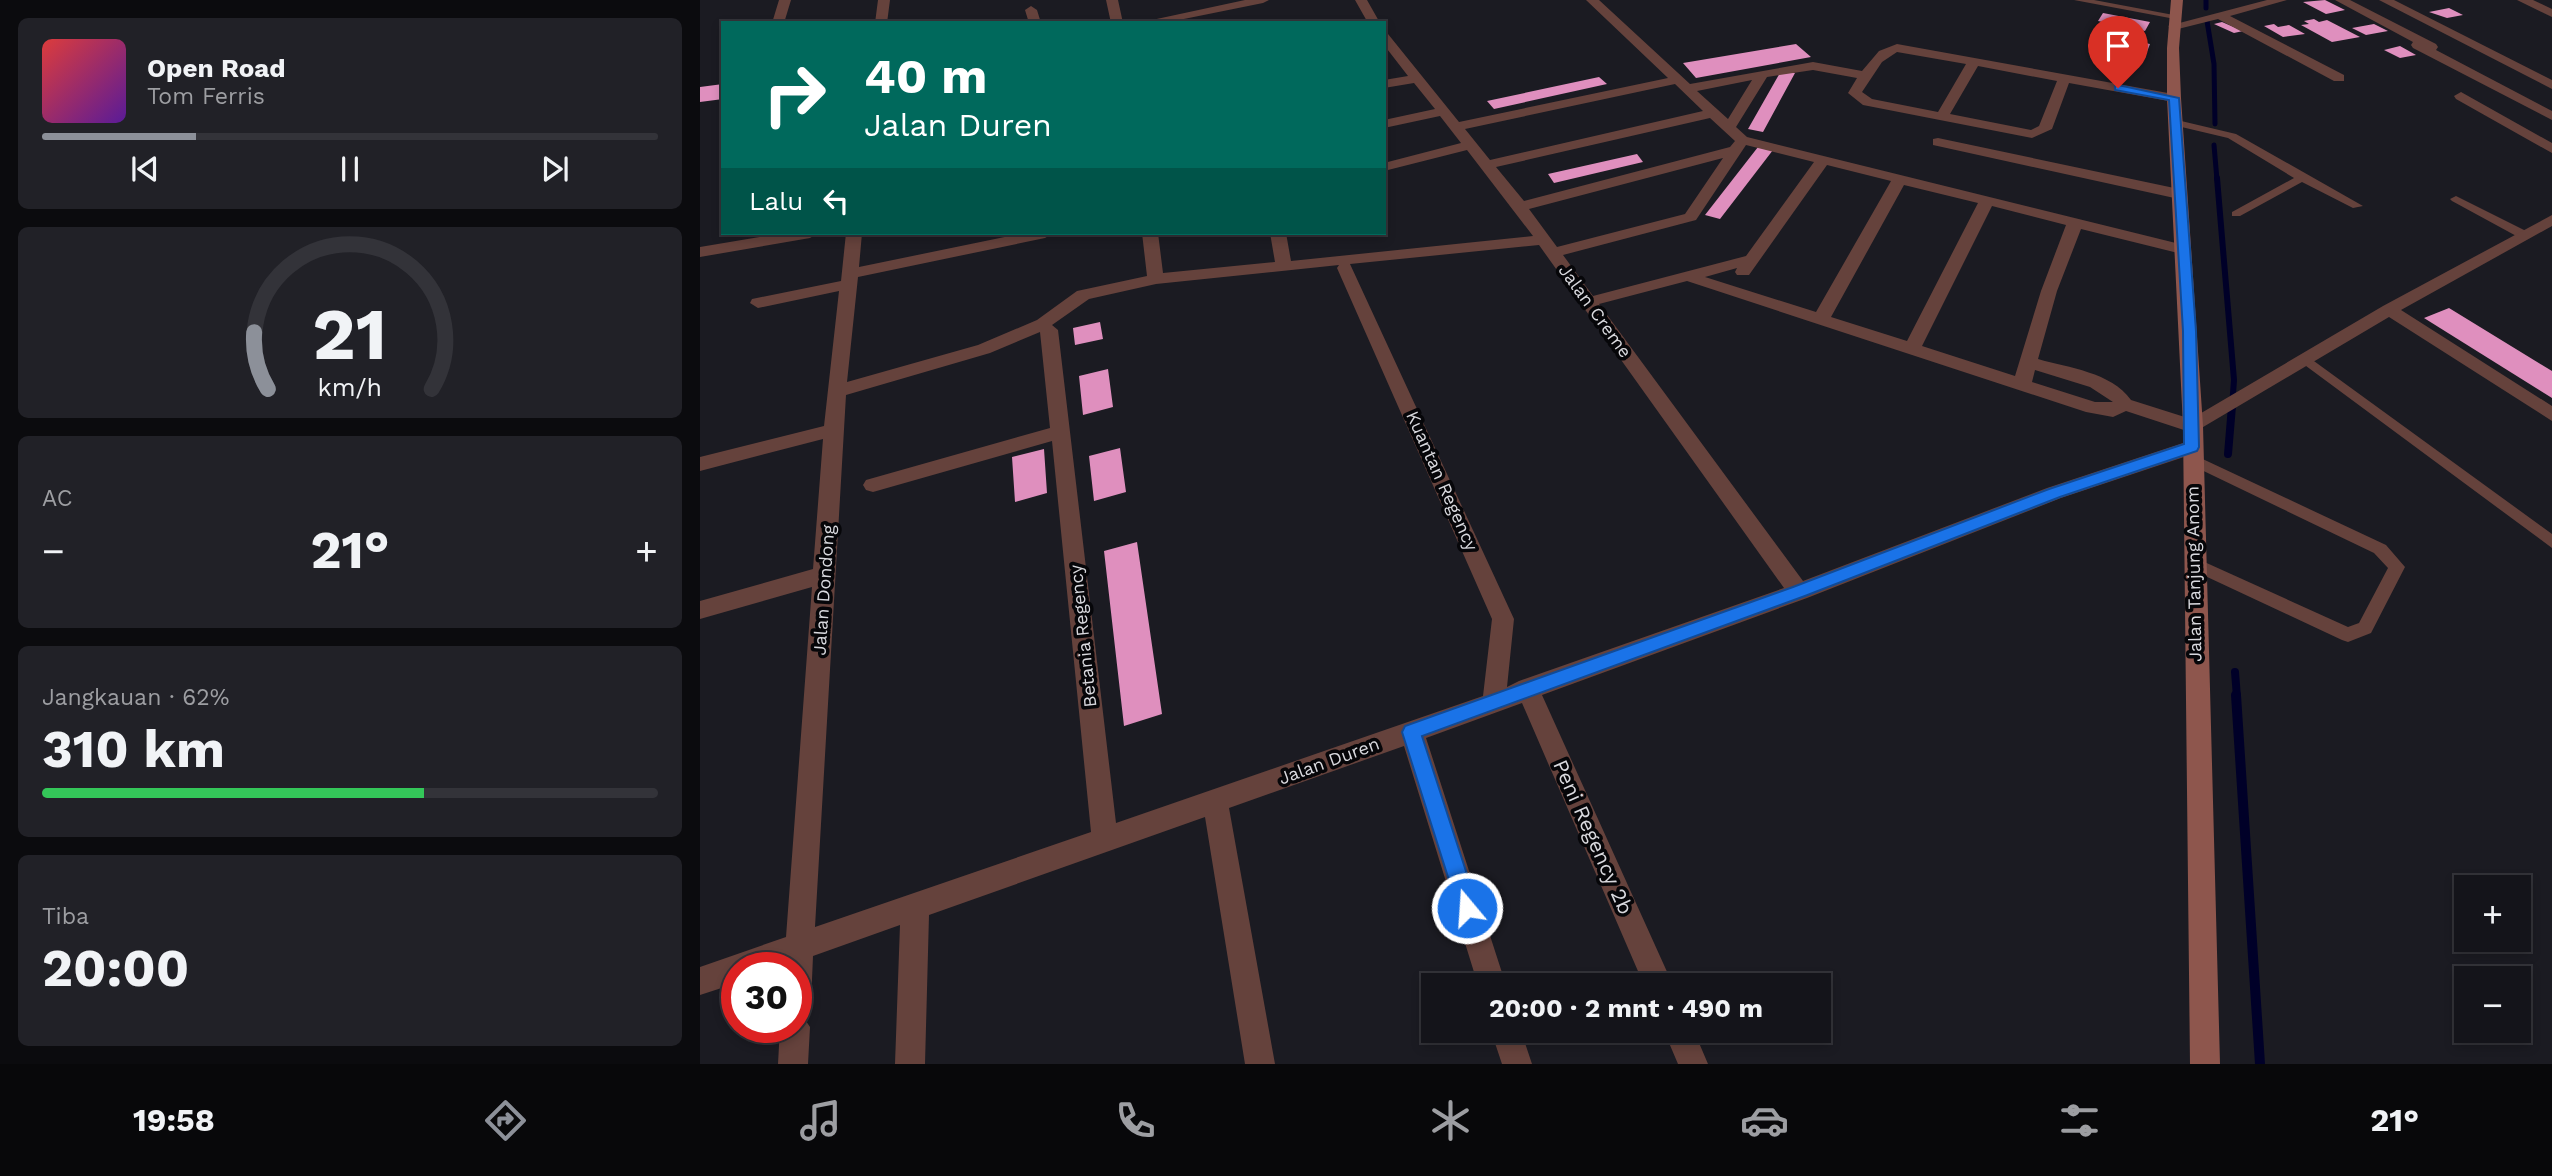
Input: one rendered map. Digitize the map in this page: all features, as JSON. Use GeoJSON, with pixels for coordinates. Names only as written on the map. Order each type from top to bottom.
{"type":"FeatureCollection","features":[{"type":"Feature","properties":{"kind":"main road","name":"Jalan Tanjung Anom"},"geometry":{"type":"LineString","coordinates":[[2175,14],[2174,98],[2189,331],[2205,1064]]}},
{"type":"Feature","properties":{"kind":"street"},"geometry":{"type":"LineString","coordinates":[[779,21],[785,0]]}},
{"type":"Feature","properties":{"kind":"street"},"geometry":{"type":"LineString","coordinates":[[881,21],[884,0]]}},
{"type":"Feature","properties":{"kind":"street"},"geometry":{"type":"LineString","coordinates":[[1112,0],[1116,21]]}},
{"type":"Feature","properties":{"kind":"street"},"geometry":{"type":"LineString","coordinates":[[1155,21],[1265,0]]}},
{"type":"Feature","properties":{"kind":"street"},"geometry":{"type":"LineString","coordinates":[[1361,0],[1373,21]]}},
{"type":"Feature","properties":{"kind":"street"},"geometry":{"type":"LineString","coordinates":[[1592,0],[1729,128],[1739,145]]}},
{"type":"Feature","properties":{"kind":"street"},"geometry":{"type":"LineString","coordinates":[[2175,14],[2219,15],[2281,0]]}},
{"type":"Feature","properties":{"kind":"street"},"geometry":{"type":"LineString","coordinates":[[2341,0],[2437,49]]}},
{"type":"Feature","properties":{"kind":"street"},"geometry":{"type":"LineString","coordinates":[[2385,0],[2552,85]]}},
{"type":"Feature","properties":{"kind":"street"},"geometry":{"type":"LineString","coordinates":[[2523,0],[2552,13]]}},
{"type":"Feature","properties":{"kind":"street"},"geometry":{"type":"LineString","coordinates":[[1031,10],[1034,21]]}},
{"type":"Feature","properties":{"kind":"street"},"geometry":{"type":"LineString","coordinates":[[2219,15],[2339,78]]}},
{"type":"Feature","properties":{"kind":"street","name":"Jalan Creme"},"geometry":{"type":"LineString","coordinates":[[1388,45],[1418,78],[1520,207],[1799,592]]}},
{"type":"Feature","properties":{"kind":"street"},"geometry":{"type":"LineString","coordinates":[[2417,45],[2552,116]]}},
{"type":"Feature","properties":{"kind":"street"},"geometry":{"type":"LineString","coordinates":[[2064,79],[2045,129],[2040,134],[2024,134],[1861,99],[1855,93],[1865,75],[1886,50],[1891,49],[2174,98]]}},
{"type":"Feature","properties":{"kind":"street"},"geometry":{"type":"LineString","coordinates":[[1942,116],[1974,62]]}},
{"type":"Feature","properties":{"kind":"street"},"geometry":{"type":"LineString","coordinates":[[1457,127],[1681,85],[1813,66],[1865,75]]}},
{"type":"Feature","properties":{"kind":"street"},"geometry":{"type":"LineString","coordinates":[[1729,128],[1762,74]]}},
{"type":"Feature","properties":{"kind":"street"},"geometry":{"type":"LineString","coordinates":[[1386,84],[1418,78]]}},
{"type":"Feature","properties":{"kind":"street"},"geometry":{"type":"LineString","coordinates":[[2461,96],[2552,149]]}},
{"type":"Feature","properties":{"kind":"street"},"geometry":{"type":"LineString","coordinates":[[1386,124],[1444,111]]}},
{"type":"Feature","properties":{"kind":"street"},"geometry":{"type":"LineString","coordinates":[[1487,165],[1712,113]]}},
{"type":"Feature","properties":{"kind":"street"},"geometry":{"type":"LineString","coordinates":[[1938,142],[2179,194]]}},
{"type":"Feature","properties":{"kind":"street"},"geometry":{"type":"LineString","coordinates":[[1386,166],[1471,145]]}},
{"type":"Feature","properties":{"kind":"street"},"geometry":{"type":"LineString","coordinates":[[837,391],[984,349],[1043,324],[1083,295],[1156,279],[1548,246],[1691,217],[1739,145]]}},
{"type":"Feature","properties":{"kind":"street"},"geometry":{"type":"LineString","coordinates":[[1520,207],[1739,145],[1823,160],[2182,249]]}},
{"type":"Feature","properties":{"kind":"street"},"geometry":{"type":"LineString","coordinates":[[1730,290],[1823,160]]}},
{"type":"Feature","properties":{"kind":"street"},"geometry":{"type":"LineString","coordinates":[[1821,318],[1900,179]]}},
{"type":"Feature","properties":{"kind":"street"},"geometry":{"type":"LineString","coordinates":[[1913,349],[1987,201]]}},
{"type":"Feature","properties":{"kind":"street","name":"Jalan Duren"},"geometry":{"type":"LineString","coordinates":[[787,952],[1412,732],[1527,688],[1799,592],[2054,493],[2192,444],[2221,411],[2389,310],[2552,220]]}},
{"type":"Feature","properties":{"kind":"street"},"geometry":{"type":"LineString","coordinates":[[2022,385],[2049,291],[2075,223]]}},
{"type":"Feature","properties":{"kind":"street"},"geometry":{"type":"LineString","coordinates":[[700,252],[749,238],[786,235]]}},
{"type":"Feature","properties":{"kind":"street","name":"Jalan Dondong"},"geometry":{"type":"LineString","coordinates":[[799,952],[826,574],[833,430],[854,235]]}},
{"type":"Feature","properties":{"kind":"street"},"geometry":{"type":"LineString","coordinates":[[758,303],[1037,235]]}},
{"type":"Feature","properties":{"kind":"street"},"geometry":{"type":"LineString","coordinates":[[1150,235],[1156,279]]}},
{"type":"Feature","properties":{"kind":"street"},"geometry":{"type":"LineString","coordinates":[[1278,235],[1284,267]]}},
{"type":"Feature","properties":{"kind":"street"},"geometry":{"type":"LineString","coordinates":[[1588,302],[1751,260]]}},
{"type":"Feature","properties":{"kind":"street","name":"Kuantan Regency"},"geometry":{"type":"LineString","coordinates":[[1345,268],[1503,619],[1503,653],[1493,684],[1495,700]]}},
{"type":"Feature","properties":{"kind":"street"},"geometry":{"type":"LineString","coordinates":[[1687,276],[2107,411],[2118,410],[2124,404]]}},
{"type":"Feature","properties":{"kind":"street"},"geometry":{"type":"LineString","coordinates":[[2389,310],[2552,415]]}},
{"type":"Feature","properties":{"kind":"street","name":"Betania Regency"},"geometry":{"type":"LineString","coordinates":[[1049,330],[1105,841]]}},
{"type":"Feature","properties":{"kind":"street"},"geometry":{"type":"LineString","coordinates":[[2029,362],[2105,386],[2118,394],[2124,404],[2192,444]]}},
{"type":"Feature","properties":{"kind":"street"},"geometry":{"type":"LineString","coordinates":[[700,464],[833,430]]}},
{"type":"Feature","properties":{"kind":"street"},"geometry":{"type":"LineString","coordinates":[[873,485],[1061,432]]}},
{"type":"Feature","properties":{"kind":"street"},"geometry":{"type":"LineString","coordinates":[[700,610],[826,574]]}},
{"type":"Feature","properties":{"kind":"street","name":"Peni Regency 2b"},"geometry":{"type":"LineString","coordinates":[[1527,688],[1653,973]]}},
{"type":"Feature","properties":{"kind":"street"},"geometry":{"type":"LineString","coordinates":[[1412,732],[1488,973]]}},
{"type":"Feature","properties":{"kind":"street"},"geometry":{"type":"LineString","coordinates":[[1215,801],[1261,1064]]}},
{"type":"Feature","properties":{"kind":"street"},"geometry":{"type":"LineString","coordinates":[[910,1064],[915,907]]}},
{"type":"Feature","properties":{"kind":"street","name":"Jalan Duren"},"geometry":{"type":"LineString","coordinates":[[700,981],[721,974]]}},
{"type":"Feature","properties":{"kind":"street"},"geometry":{"type":"LineString","coordinates":[[793,1064],[794,1043]]}},
{"type":"Feature","properties":{"kind":"street"},"geometry":{"type":"LineString","coordinates":[[1511,1043],[1517,1064]]}},
{"type":"Feature","properties":{"kind":"street"},"geometry":{"type":"LineString","coordinates":[[1684,1043],[1693,1064]]}},
{"type":"Feature","properties":{"kind":"lane"},"geometry":{"type":"LineString","coordinates":[[2078,0],[2175,14]]}},
{"type":"Feature","properties":{"kind":"lane"},"geometry":{"type":"LineString","coordinates":[[2177,123],[2232,136],[2302,178],[2357,206]]}},
{"type":"Feature","properties":{"kind":"lane"},"geometry":{"type":"LineString","coordinates":[[2236,214],[2302,178]]}},
{"type":"Feature","properties":{"kind":"lane"},"geometry":{"type":"LineString","coordinates":[[2456,199],[2524,235]]}},
{"type":"Feature","properties":{"kind":"lane"},"geometry":{"type":"LineString","coordinates":[[2307,360],[2552,542]]}},
{"type":"Feature","properties":{"kind":"lane"},"geometry":{"type":"LineString","coordinates":[[2192,444],[2379,549],[2398,567],[2365,628],[2348,635],[2194,564]]}},
{"type":"Feature","properties":{"kind":"building"},"geometry":{"type":"Polygon","coordinates":[[[2325,0],[2345,10],[2326,14],[2303,2],[2325,0]]]}},
{"type":"Feature","properties":{"kind":"building"},"geometry":{"type":"Polygon","coordinates":[[[2449,8],[2463,15],[2447,18],[2429,12],[2449,8]]]}},
{"type":"Feature","properties":{"kind":"building"},"geometry":{"type":"Polygon","coordinates":[[[2103,13],[2150,22],[2145,31],[2098,21],[2103,13]]]}},
{"type":"Feature","properties":{"kind":"building"},"geometry":{"type":"Polygon","coordinates":[[[2314,19],[2319,22],[2327,20],[2360,37],[2332,42],[2301,25],[2309,24],[2304,21],[2314,19]]]}},
{"type":"Feature","properties":{"kind":"building"},"geometry":{"type":"Polygon","coordinates":[[[2222,22],[2243,31],[2234,33],[2214,24],[2222,22]]]}},
{"type":"Feature","properties":{"kind":"building"},"geometry":{"type":"Polygon","coordinates":[[[2274,24],[2278,27],[2289,25],[2305,34],[2283,37],[2264,26],[2274,24]]]}},
{"type":"Feature","properties":{"kind":"building"},"geometry":{"type":"Polygon","coordinates":[[[2374,24],[2388,31],[2366,35],[2352,28],[2374,24]]]}},
{"type":"Feature","properties":{"kind":"building"},"geometry":{"type":"Polygon","coordinates":[[[2094,33],[2150,44],[2145,57],[2088,46],[2094,33]]]}},
{"type":"Feature","properties":{"kind":"building"},"geometry":{"type":"Polygon","coordinates":[[[1796,44],[1811,57],[1696,78],[1683,63],[1796,44]]]}},
{"type":"Feature","properties":{"kind":"building"},"geometry":{"type":"Polygon","coordinates":[[[2400,46],[2416,55],[2400,58],[2384,50],[2400,46]]]}},
{"type":"Feature","properties":{"kind":"building"},"geometry":{"type":"Polygon","coordinates":[[[1781,71],[1795,73],[1763,132],[1748,129],[1781,71]]]}},
{"type":"Feature","properties":{"kind":"building"},"geometry":{"type":"Polygon","coordinates":[[[1599,77],[1607,84],[1494,109],[1487,101],[1599,77]]]}},
{"type":"Feature","properties":{"kind":"building"},"geometry":{"type":"Polygon","coordinates":[[[721,84],[721,99],[700,102],[700,87],[721,84]]]}},
{"type":"Feature","properties":{"kind":"building"},"geometry":{"type":"Polygon","coordinates":[[[1758,147],[1773,150],[1720,219],[1705,215],[1758,147]]]}},
{"type":"Feature","properties":{"kind":"building"},"geometry":{"type":"Polygon","coordinates":[[[1637,154],[1643,162],[1554,183],[1548,174],[1637,154]]]}},
{"type":"Feature","properties":{"kind":"building"},"geometry":{"type":"Polygon","coordinates":[[[2449,308],[2552,371],[2552,398],[2424,318],[2449,308]]]}},
{"type":"Feature","properties":{"kind":"building"},"geometry":{"type":"Polygon","coordinates":[[[1100,322],[1103,339],[1075,345],[1073,328],[1100,322]]]}},
{"type":"Feature","properties":{"kind":"building"},"geometry":{"type":"Polygon","coordinates":[[[1108,369],[1113,407],[1083,415],[1079,376],[1108,369]]]}},
{"type":"Feature","properties":{"kind":"building"},"geometry":{"type":"Polygon","coordinates":[[[1120,448],[1126,492],[1094,501],[1089,456],[1120,448]]]}},
{"type":"Feature","properties":{"kind":"building"},"geometry":{"type":"Polygon","coordinates":[[[1044,449],[1047,493],[1015,502],[1012,457],[1044,449]]]}},
{"type":"Feature","properties":{"kind":"building"},"geometry":{"type":"Polygon","coordinates":[[[1137,542],[1162,714],[1124,726],[1104,551],[1137,542]]]}},
{"type":"Feature","properties":{"kind":"waterway"},"geometry":{"type":"LineString","coordinates":[[2206,0],[2206,8]]}},
{"type":"Feature","properties":{"kind":"waterway"},"geometry":{"type":"LineString","coordinates":[[2207,21],[2214,64],[2215,124]]}},
{"type":"Feature","properties":{"kind":"waterway"},"geometry":{"type":"LineString","coordinates":[[2214,145],[2217,180]]}},
{"type":"Feature","properties":{"kind":"waterway"},"geometry":{"type":"LineString","coordinates":[[2217,178],[2234,380],[2232,407]]}},
{"type":"Feature","properties":{"kind":"waterway"},"geometry":{"type":"LineString","coordinates":[[2228,454],[2232,406]]}},
{"type":"Feature","properties":{"kind":"waterway"},"geometry":{"type":"LineString","coordinates":[[2235,672],[2237,697]]}},
{"type":"Feature","properties":{"kind":"waterway"},"geometry":{"type":"LineString","coordinates":[[2236,695],[2260,1064]]}},
{"type":"Feature","properties":{"kind":"route"},"geometry":{"type":"LineString","coordinates":[[1467,908],[1412,732],[1527,688],[1799,592],[2054,493],[2192,447],[2189,331],[2174,98],[2118,88]]}}]}
